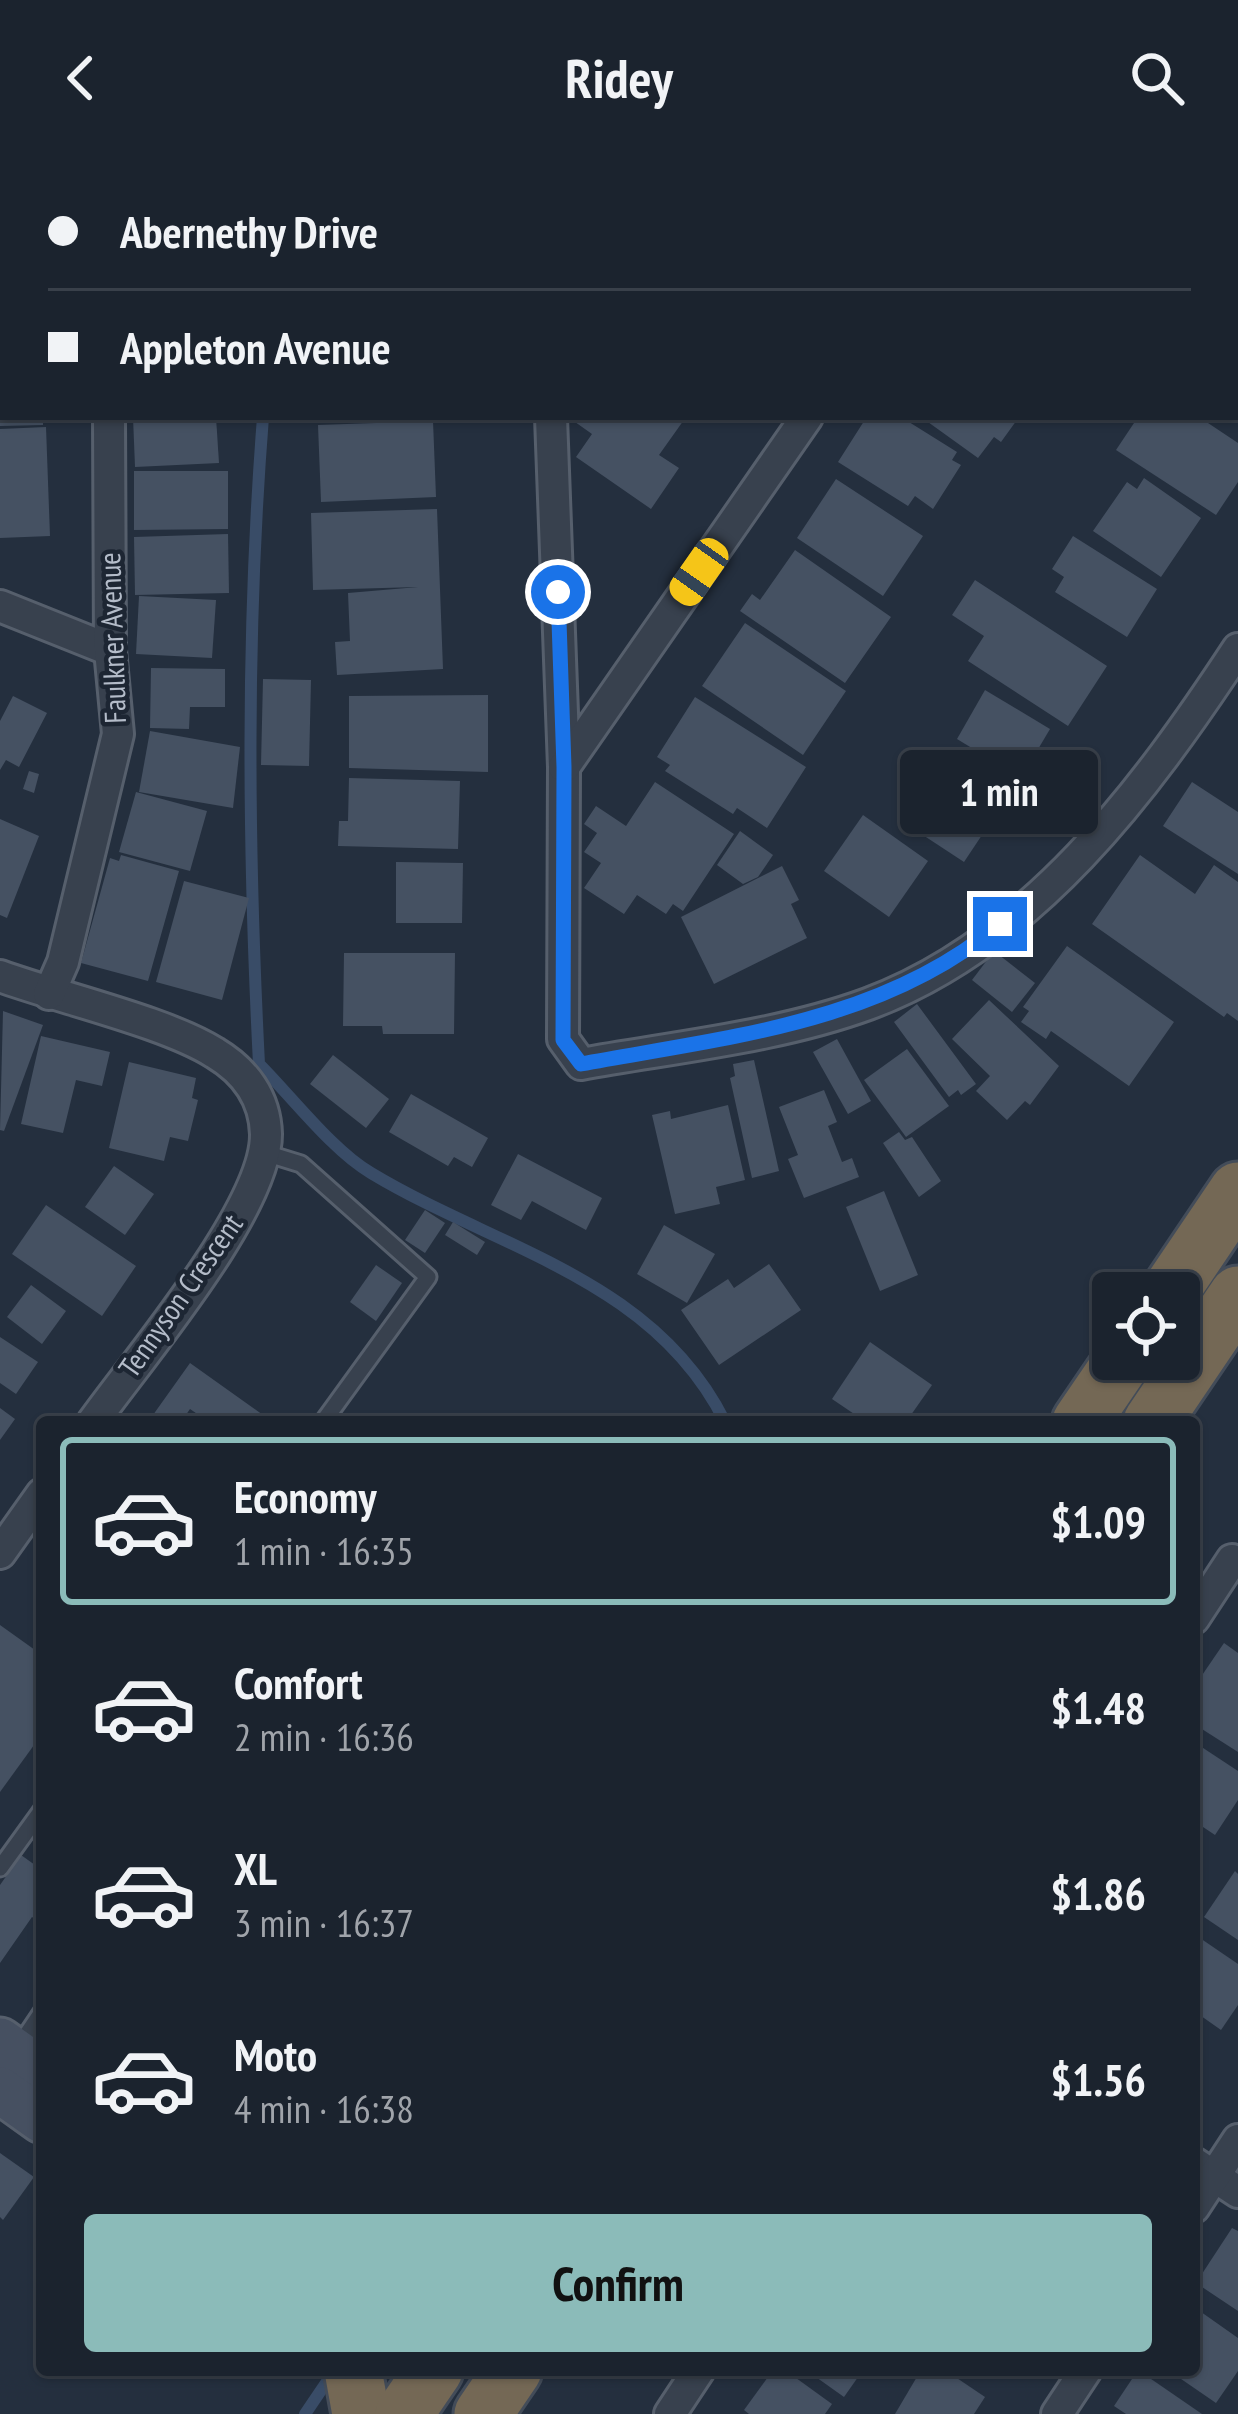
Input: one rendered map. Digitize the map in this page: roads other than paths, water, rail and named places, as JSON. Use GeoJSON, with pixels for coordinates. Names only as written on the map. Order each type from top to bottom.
{"type":"FeatureCollection","features":[{"type":"Feature","properties":{"kind":"highway"},"geometry":{"type":"LineString","coordinates":[[1183,1272],[1238,1191]]}},
{"type":"Feature","properties":{"kind":"highway"},"geometry":{"type":"LineString","coordinates":[[1156,1416],[1238,1295]]}},
{"type":"Feature","properties":{"kind":"highway"},"geometry":{"type":"LineString","coordinates":[[1085,1416],[1110,1380]]}},
{"type":"Feature","properties":{"kind":"highway"},"geometry":{"type":"LineString","coordinates":[[354,2376],[361,2414]]}},
{"type":"Feature","properties":{"kind":"highway"},"geometry":{"type":"LineString","coordinates":[[404,2414],[428,2376]]}},
{"type":"Feature","properties":{"kind":"street","name":"Faulkner Avenue"},"geometry":{"type":"LineString","coordinates":[[49,994],[63,962],[118,734],[110,650],[109,420]]}},
{"type":"Feature","properties":{"kind":"street"},"geometry":{"type":"LineString","coordinates":[[551,420],[564,767],[563,1040],[571,1057],[581,1064],[753,1033],[845,1010],[964,954],[1072,864],[1165,760],[1238,649]]}},
{"type":"Feature","properties":{"kind":"street"},"geometry":{"type":"LineString","coordinates":[[564,767],[806,420]]}},
{"type":"Feature","properties":{"kind":"street"},"geometry":{"type":"LineString","coordinates":[[0,606],[110,650]]}},
{"type":"Feature","properties":{"kind":"street","name":"Tennyson Crescent"},"geometry":{"type":"LineString","coordinates":[[0,976],[214,1052],[253,1083],[266,1134],[237,1220],[97,1416]]}},
{"type":"Feature","properties":{"kind":"street"},"geometry":{"type":"LineString","coordinates":[[0,1553],[36,1502]]}},
{"type":"Feature","properties":{"kind":"street"},"geometry":{"type":"LineString","coordinates":[[1200,1609],[1232,1560]]}},
{"type":"Feature","properties":{"kind":"street"},"geometry":{"type":"LineString","coordinates":[[11,2065],[36,2109]]}},
{"type":"Feature","properties":{"kind":"street"},"geometry":{"type":"LineString","coordinates":[[1216,2177],[1238,2140]]}},
{"type":"Feature","properties":{"kind":"street"},"geometry":{"type":"LineString","coordinates":[[444,2376],[495,2401]]}},
{"type":"Feature","properties":{"kind":"street"},"geometry":{"type":"LineString","coordinates":[[670,2414],[695,2376]]}},
{"type":"Feature","properties":{"kind":"street"},"geometry":{"type":"LineString","coordinates":[[1058,2414],[1083,2376]]}},
{"type":"Feature","properties":{"kind":"lane"},"geometry":{"type":"LineString","coordinates":[[262,1152],[301,1164],[428,1276],[326,1416]]}},
{"type":"Feature","properties":{"kind":"lane"},"geometry":{"type":"LineString","coordinates":[[0,1868],[36,1831]]}},
{"type":"Feature","properties":{"kind":"lane"},"geometry":{"type":"LineString","coordinates":[[11,2065],[36,2022]]}},
{"type":"Feature","properties":{"kind":"waterway"},"geometry":{"type":"LineString","coordinates":[[263,420],[251,740],[259,1064],[327,1137],[371,1173],[615,1300],[657,1333],[695,1373],[721,1416]]}},
{"type":"Feature","properties":{"kind":"waterway"},"geometry":{"type":"LineString","coordinates":[[305,2414],[328,2380]]}}]}
